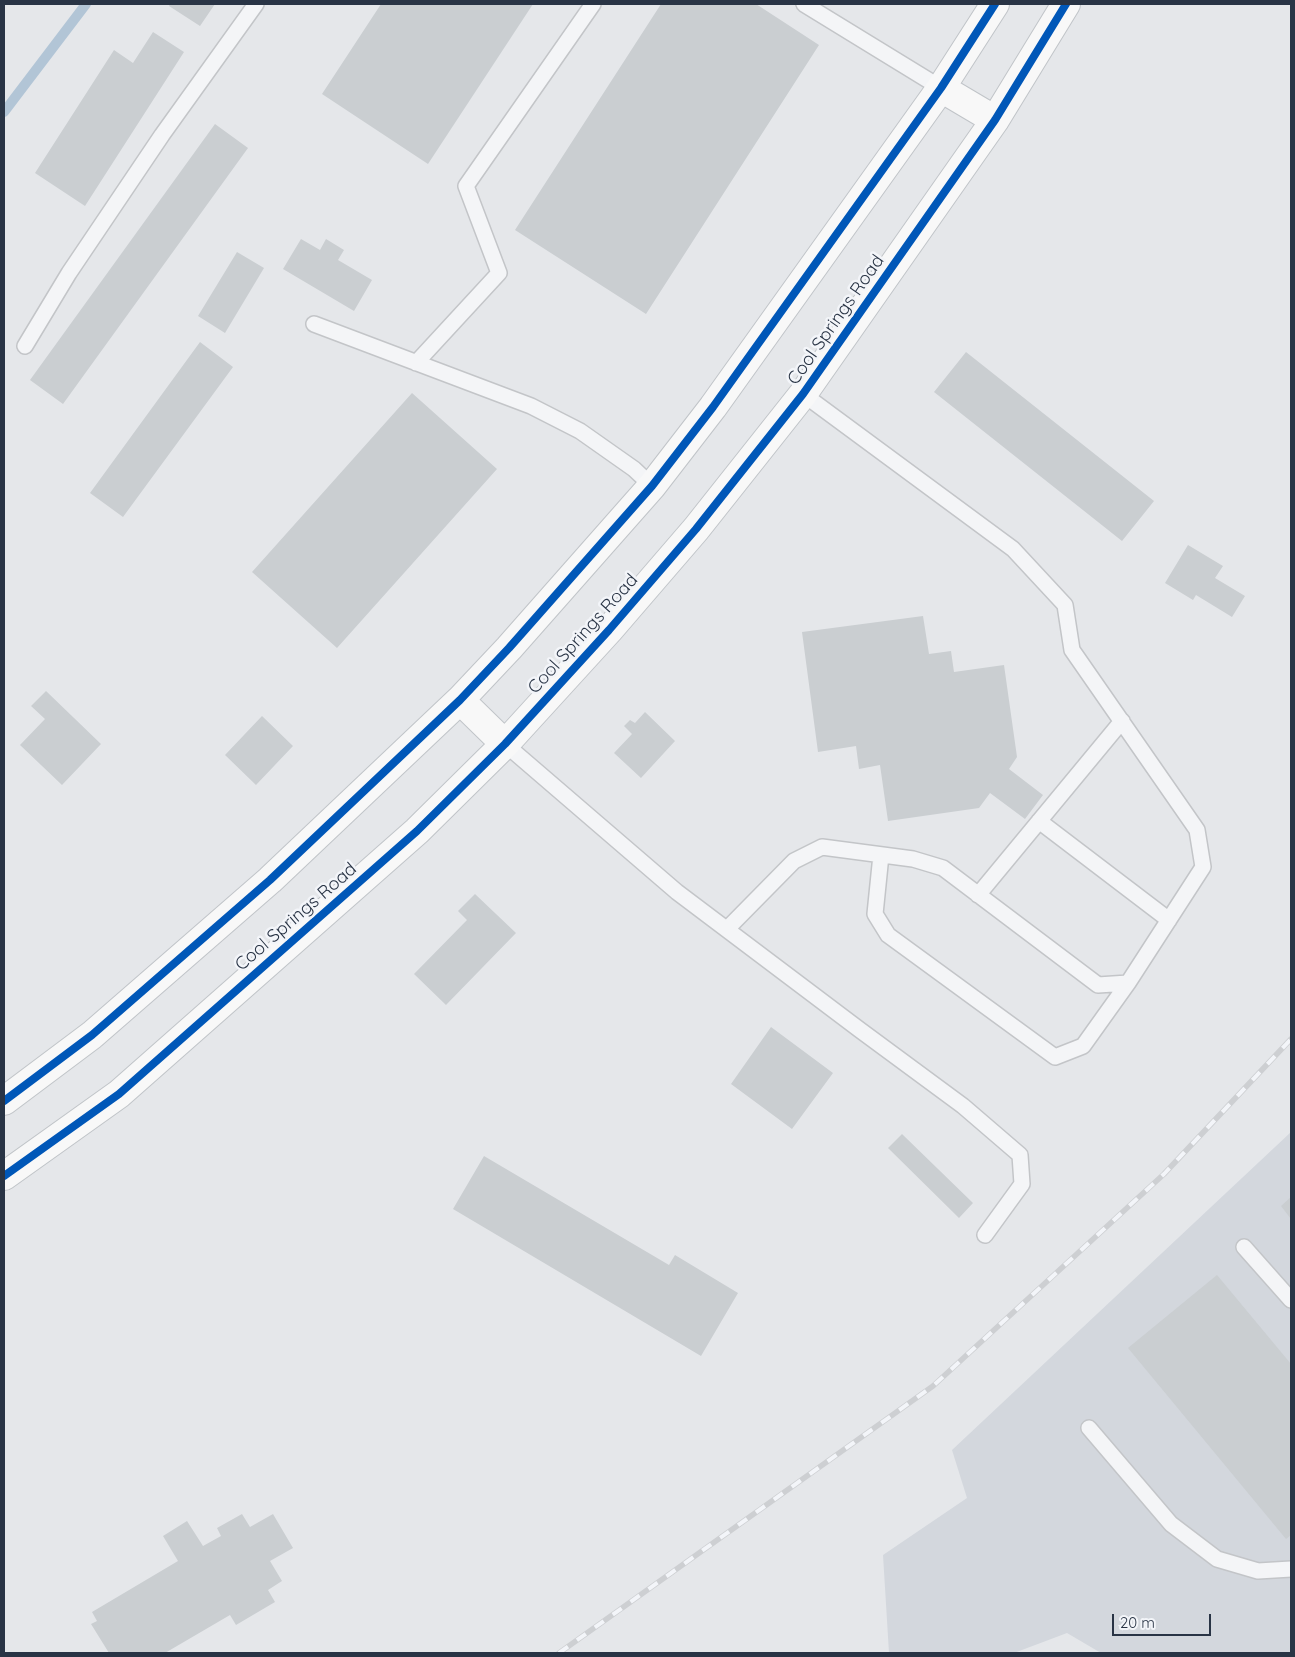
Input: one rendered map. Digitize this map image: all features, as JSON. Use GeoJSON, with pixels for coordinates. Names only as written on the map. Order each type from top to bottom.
{"type":"FeatureCollection","features":[{"type":"Feature","properties":{"kind":"main road"},"geometry":{"type":"LineString","coordinates":[[4,1102],[92,1035],[270,880],[460,700],[509,648],[652,486],[713,408],[941,88],[995,4]]}},
{"type":"Feature","properties":{"kind":"main road","name":"Cool Springs Road"},"geometry":{"type":"LineString","coordinates":[[4,1176],[119,1094],[416,831],[505,744],[609,630],[696,529],[803,394],[995,120],[1066,4]]}},
{"type":"Feature","properties":{"kind":"main road"},"geometry":{"type":"LineString","coordinates":[[941,88],[995,120]]}},
{"type":"Feature","properties":{"kind":"main road"},"geometry":{"type":"LineString","coordinates":[[460,700],[505,744]]}},
{"type":"Feature","properties":{"kind":"lane"},"geometry":{"type":"LineString","coordinates":[[25,346],[69,273],[162,135],[256,4]]}},
{"type":"Feature","properties":{"kind":"lane"},"geometry":{"type":"LineString","coordinates":[[416,363],[499,272],[466,186],[593,4]]}},
{"type":"Feature","properties":{"kind":"lane"},"geometry":{"type":"LineString","coordinates":[[804,4],[941,88]]}},
{"type":"Feature","properties":{"kind":"lane"},"geometry":{"type":"LineString","coordinates":[[314,324],[531,406],[580,431],[634,470],[652,486]]}},
{"type":"Feature","properties":{"kind":"lane"},"geometry":{"type":"LineString","coordinates":[[803,394],[1013,549],[1065,605],[1072,650],[1197,830],[1203,867],[1128,983],[1083,1046],[1055,1057],[888,935],[875,914],[881,855]]}},
{"type":"Feature","properties":{"kind":"lane"},"geometry":{"type":"LineString","coordinates":[[978,895],[1122,721]]}},
{"type":"Feature","properties":{"kind":"lane"},"geometry":{"type":"LineString","coordinates":[[505,744],[677,892],[963,1106],[1020,1155],[1022,1184],[985,1235]]}},
{"type":"Feature","properties":{"kind":"lane"},"geometry":{"type":"LineString","coordinates":[[1039,821],[1169,920]]}},
{"type":"Feature","properties":{"kind":"lane"},"geometry":{"type":"LineString","coordinates":[[727,929],[794,861],[822,847],[912,859],[943,868],[1098,984],[1128,983]]}},
{"type":"Feature","properties":{"kind":"lane"},"geometry":{"type":"LineString","coordinates":[[1244,1247],[1291,1300]]}},
{"type":"Feature","properties":{"kind":"lane"},"geometry":{"type":"LineString","coordinates":[[1089,1428],[1171,1524],[1217,1559],[1258,1571],[1291,1569]]}},
{"type":"Feature","properties":{"kind":"shaded area"},"geometry":{"type":"Polygon","coordinates":[[[1291,1132],[1291,1653],[1101,1653],[1067,1633],[1014,1653],[889,1653],[883,1555],[967,1498],[952,1450],[1291,1132]]]}},
{"type":"Feature","properties":{"kind":"building"},"geometry":{"type":"Polygon","coordinates":[[[170,4],[215,4],[200,26],[169,6],[170,4]]]}},
{"type":"Feature","properties":{"kind":"building"},"geometry":{"type":"Polygon","coordinates":[[[381,4],[533,4],[428,164],[322,94],[381,4]]]}},
{"type":"Feature","properties":{"kind":"building"},"geometry":{"type":"Polygon","coordinates":[[[661,4],[756,4],[819,45],[646,314],[515,230],[661,4]]]}},
{"type":"Feature","properties":{"kind":"building"},"geometry":{"type":"Polygon","coordinates":[[[153,32],[184,52],[85,206],[35,173],[114,50],[133,63],[153,32]]]}},
{"type":"Feature","properties":{"kind":"building"},"geometry":{"type":"Polygon","coordinates":[[[215,124],[248,148],[63,404],[30,380],[215,124]]]}},
{"type":"Feature","properties":{"kind":"building"},"geometry":{"type":"Polygon","coordinates":[[[301,239],[320,250],[326,239],[344,250],[338,260],[372,280],[354,311],[283,269],[301,239]]]}},
{"type":"Feature","properties":{"kind":"building"},"geometry":{"type":"Polygon","coordinates":[[[237,252],[264,268],[225,333],[198,316],[237,252]]]}},
{"type":"Feature","properties":{"kind":"building"},"geometry":{"type":"Polygon","coordinates":[[[200,342],[233,367],[123,517],[90,493],[200,342]]]}},
{"type":"Feature","properties":{"kind":"building"},"geometry":{"type":"Polygon","coordinates":[[[966,352],[1154,501],[1122,541],[934,392],[966,352]]]}},
{"type":"Feature","properties":{"kind":"building"},"geometry":{"type":"Polygon","coordinates":[[[412,393],[497,469],[337,648],[252,572],[412,393]]]}},
{"type":"Feature","properties":{"kind":"building"},"geometry":{"type":"Polygon","coordinates":[[[1188,545],[1223,566],[1215,578],[1245,596],[1232,617],[1196,595],[1193,600],[1165,583],[1188,545]]]}},
{"type":"Feature","properties":{"kind":"building"},"geometry":{"type":"Polygon","coordinates":[[[923,616],[929,654],[951,651],[954,672],[1004,665],[1017,757],[1009,769],[1043,795],[1025,819],[990,793],[979,808],[888,821],[880,765],[859,769],[856,746],[818,752],[802,632],[923,616]]]}},
{"type":"Feature","properties":{"kind":"building"},"geometry":{"type":"Polygon","coordinates":[[[46,691],[101,744],[62,785],[20,745],[45,719],[31,706],[46,691]]]}},
{"type":"Feature","properties":{"kind":"building"},"geometry":{"type":"Polygon","coordinates":[[[645,712],[675,741],[641,778],[614,753],[632,734],[624,726],[630,720],[635,723],[645,712]]]}},
{"type":"Feature","properties":{"kind":"building"},"geometry":{"type":"Polygon","coordinates":[[[262,716],[293,746],[256,785],[225,755],[262,716]]]}},
{"type":"Feature","properties":{"kind":"building"},"geometry":{"type":"Polygon","coordinates":[[[475,894],[516,933],[446,1005],[414,974],[467,920],[458,911],[475,894]]]}},
{"type":"Feature","properties":{"kind":"building"},"geometry":{"type":"Polygon","coordinates":[[[771,1027],[833,1073],[792,1129],[731,1084],[771,1027]]]}},
{"type":"Feature","properties":{"kind":"building"},"geometry":{"type":"Polygon","coordinates":[[[902,1134],[973,1203],[959,1218],[888,1148],[902,1134]]]}},
{"type":"Feature","properties":{"kind":"building"},"geometry":{"type":"Polygon","coordinates":[[[484,1156],[669,1265],[675,1255],[738,1293],[701,1356],[453,1209],[484,1156]]]}},
{"type":"Feature","properties":{"kind":"building"},"geometry":{"type":"Polygon","coordinates":[[[1291,1197],[1291,1219],[1281,1206],[1291,1197]]]}},
{"type":"Feature","properties":{"kind":"building"},"geometry":{"type":"Polygon","coordinates":[[[1217,1275],[1291,1364],[1291,1535],[1286,1539],[1128,1348],[1217,1275]]]}},
{"type":"Feature","properties":{"kind":"building"},"geometry":{"type":"Polygon","coordinates":[[[242,1514],[250,1527],[273,1514],[293,1548],[270,1561],[282,1581],[268,1590],[275,1602],[236,1625],[230,1615],[165,1653],[109,1653],[91,1624],[97,1621],[92,1612],[178,1561],[163,1536],[187,1521],[203,1546],[221,1536],[217,1528],[242,1514]]]}},
{"type":"Feature","properties":{"kind":"waterway"},"geometry":{"type":"LineString","coordinates":[[4,112],[86,4]]}},
{"type":"Feature","properties":{"kind":"railway"},"geometry":{"type":"LineString","coordinates":[[559,1653],[933,1386],[1164,1174],[1291,1039]]}},
{"type":"Feature","properties":{"kind":"cycle path"},"geometry":{"type":"LineString","coordinates":[[4,1101],[92,1035],[270,880],[460,700],[509,648],[652,486],[713,407],[941,88],[995,4]]}},
{"type":"Feature","properties":{"kind":"cycle path"},"geometry":{"type":"LineString","coordinates":[[4,1176],[119,1094],[417,831],[505,744],[609,630],[696,529],[803,394],[995,120],[1066,4]]}}]}
